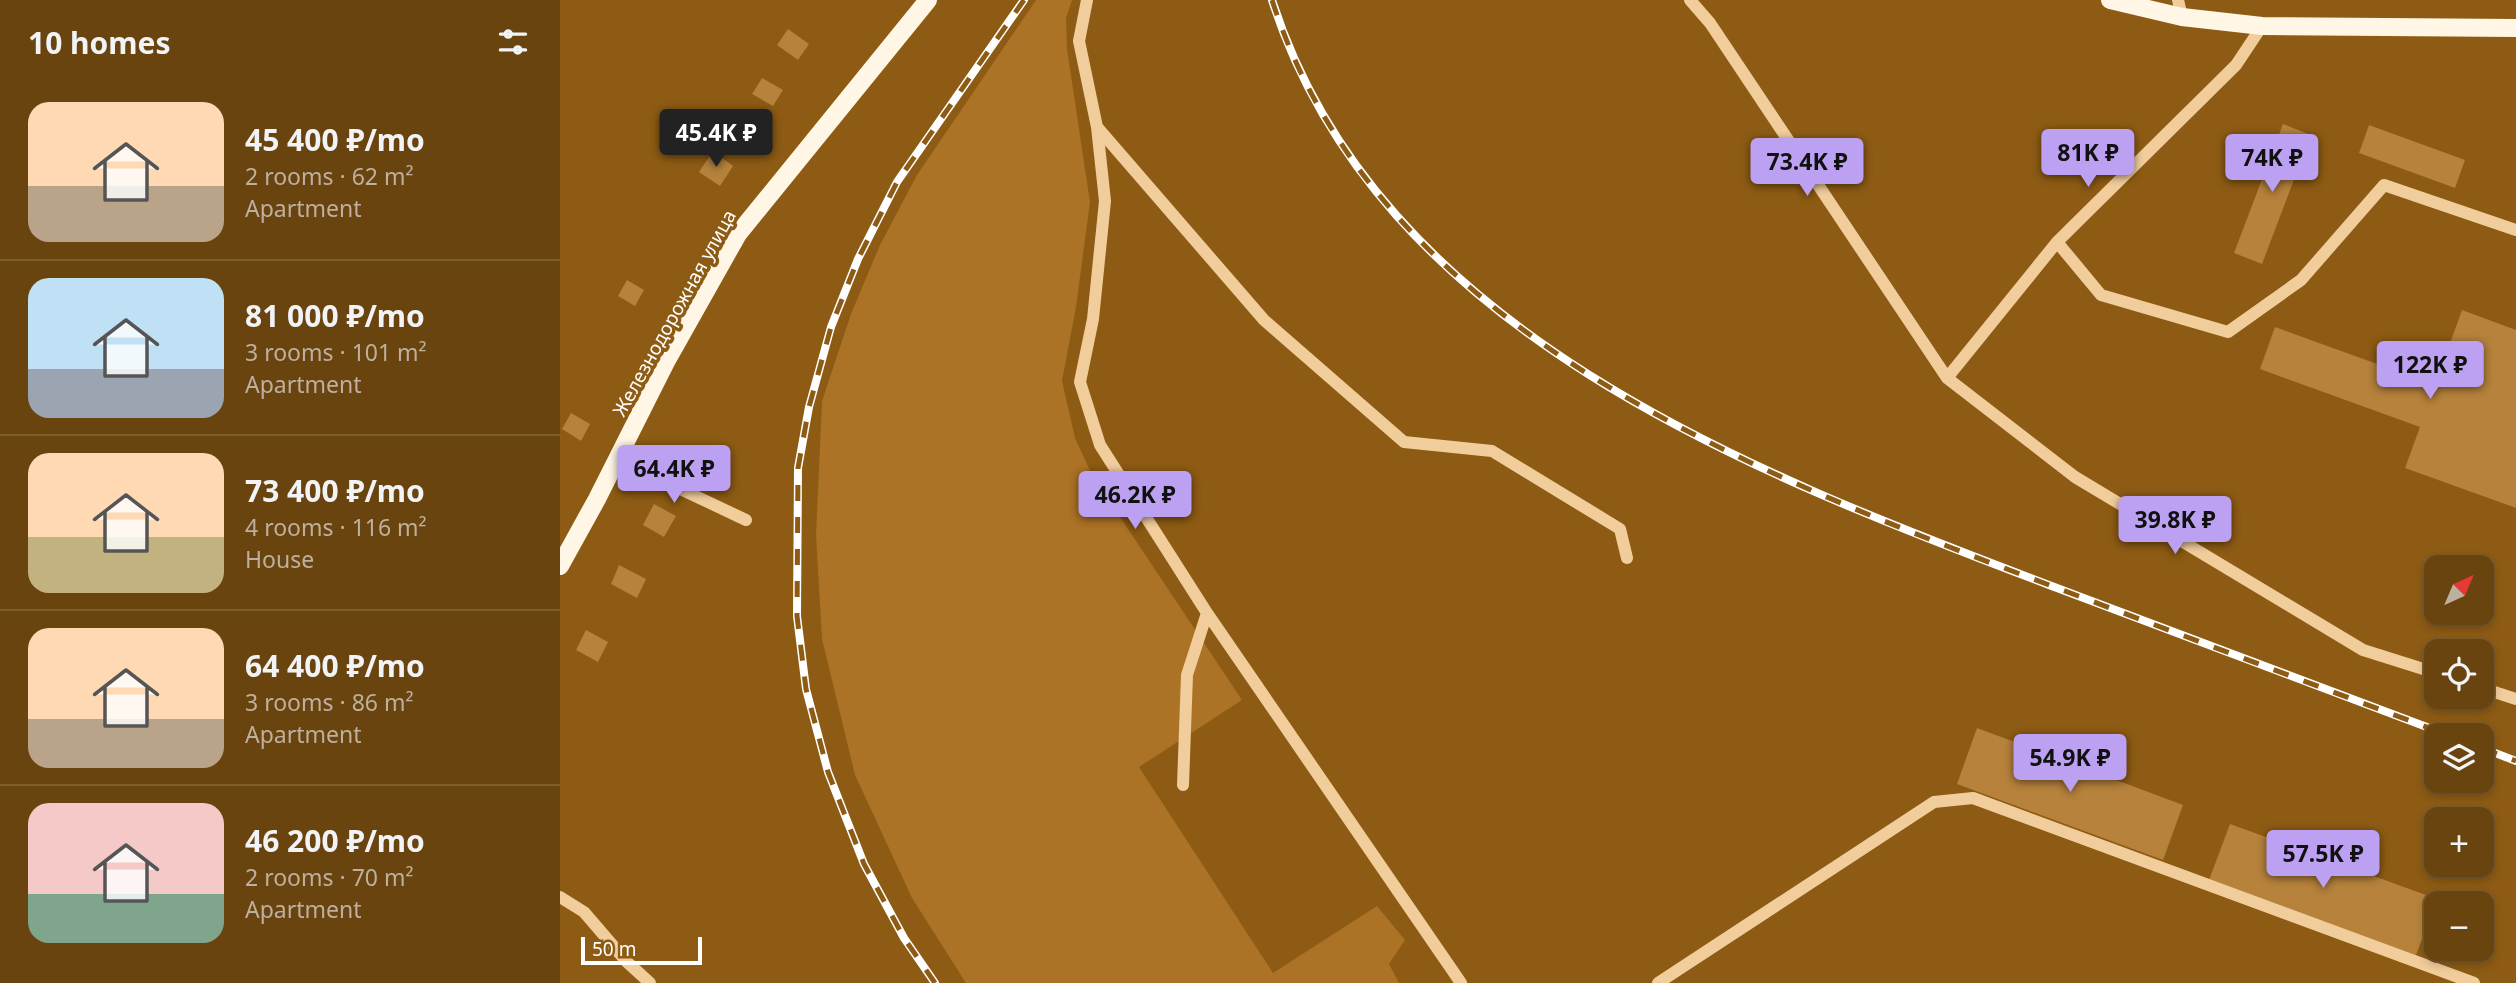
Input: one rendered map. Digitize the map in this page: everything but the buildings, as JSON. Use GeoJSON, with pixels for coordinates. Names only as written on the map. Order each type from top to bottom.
{"type":"FeatureCollection","features":[{"type":"Feature","properties":{"kind":"main road","name":"Железнодорожная улица"},"geometry":{"type":"LineString","coordinates":[[560,566],[667,360],[738,234],[928,0]]}},
{"type":"Feature","properties":{"kind":"main road"},"geometry":{"type":"LineString","coordinates":[[2110,0],[2180,8],[2262,26],[2516,28]]}},
{"type":"Feature","properties":{"kind":"street"},"geometry":{"type":"LineString","coordinates":[[1087,0],[1079,41],[1097,127],[1105,201],[1093,319],[1080,382],[1100,445],[1207,613],[1461,983]]}},
{"type":"Feature","properties":{"kind":"street"},"geometry":{"type":"LineString","coordinates":[[1690,0],[1710,23],[1947,379],[2075,477],[2098,491],[2363,650],[2424,669]]}},
{"type":"Feature","properties":{"kind":"street"},"geometry":{"type":"LineString","coordinates":[[1947,379],[2057,242],[2236,65],[2262,26]]}},
{"type":"Feature","properties":{"kind":"street"},"geometry":{"type":"LineString","coordinates":[[1097,127],[1264,320],[1404,442],[1492,451],[1620,529],[1627,558]]}},
{"type":"Feature","properties":{"kind":"street"},"geometry":{"type":"LineString","coordinates":[[2057,242],[2101,295],[2228,332],[2301,280],[2384,185],[2516,230]]}},
{"type":"Feature","properties":{"kind":"street"},"geometry":{"type":"LineString","coordinates":[[617,459],[746,520]]}},
{"type":"Feature","properties":{"kind":"street"},"geometry":{"type":"LineString","coordinates":[[1183,785],[1187,675],[1207,613]]}},
{"type":"Feature","properties":{"kind":"street"},"geometry":{"type":"LineString","coordinates":[[2494,692],[2516,699]]}},
{"type":"Feature","properties":{"kind":"street"},"geometry":{"type":"LineString","coordinates":[[1658,983],[1934,802],[1973,798],[2474,983]]}},
{"type":"Feature","properties":{"kind":"street"},"geometry":{"type":"LineString","coordinates":[[560,897],[584,912],[627,962],[650,983]]}},
{"type":"Feature","properties":{"kind":"shaded area"},"geometry":{"type":"Polygon","coordinates":[[[1036,0],[1072,0],[1066,18],[1067,49],[1090,202],[1076,307],[1062,381],[1075,438],[1092,475],[1242,700],[1139,767],[1273,973],[1377,906],[1405,940],[1389,964],[1399,983],[966,983],[912,898],[855,775],[822,639],[816,535],[822,401],[851,314],[880,245],[917,175],[1036,0]]]}},
{"type":"Feature","properties":{"kind":"railway"},"geometry":{"type":"LineString","coordinates":[[935,983],[904,938],[864,864],[828,772],[806,689],[797,616],[798,468],[809,407],[831,327],[858,259],[897,182],[1024,0]]}},
{"type":"Feature","properties":{"kind":"railway"},"geometry":{"type":"LineString","coordinates":[[1272,0],[1324,117],[1398,217],[1489,303],[1592,377],[1705,440],[1823,495],[1942,544],[2424,726]]}},
{"type":"Feature","properties":{"kind":"railway"},"geometry":{"type":"LineString","coordinates":[[2494,753],[2516,761]]}}]}
